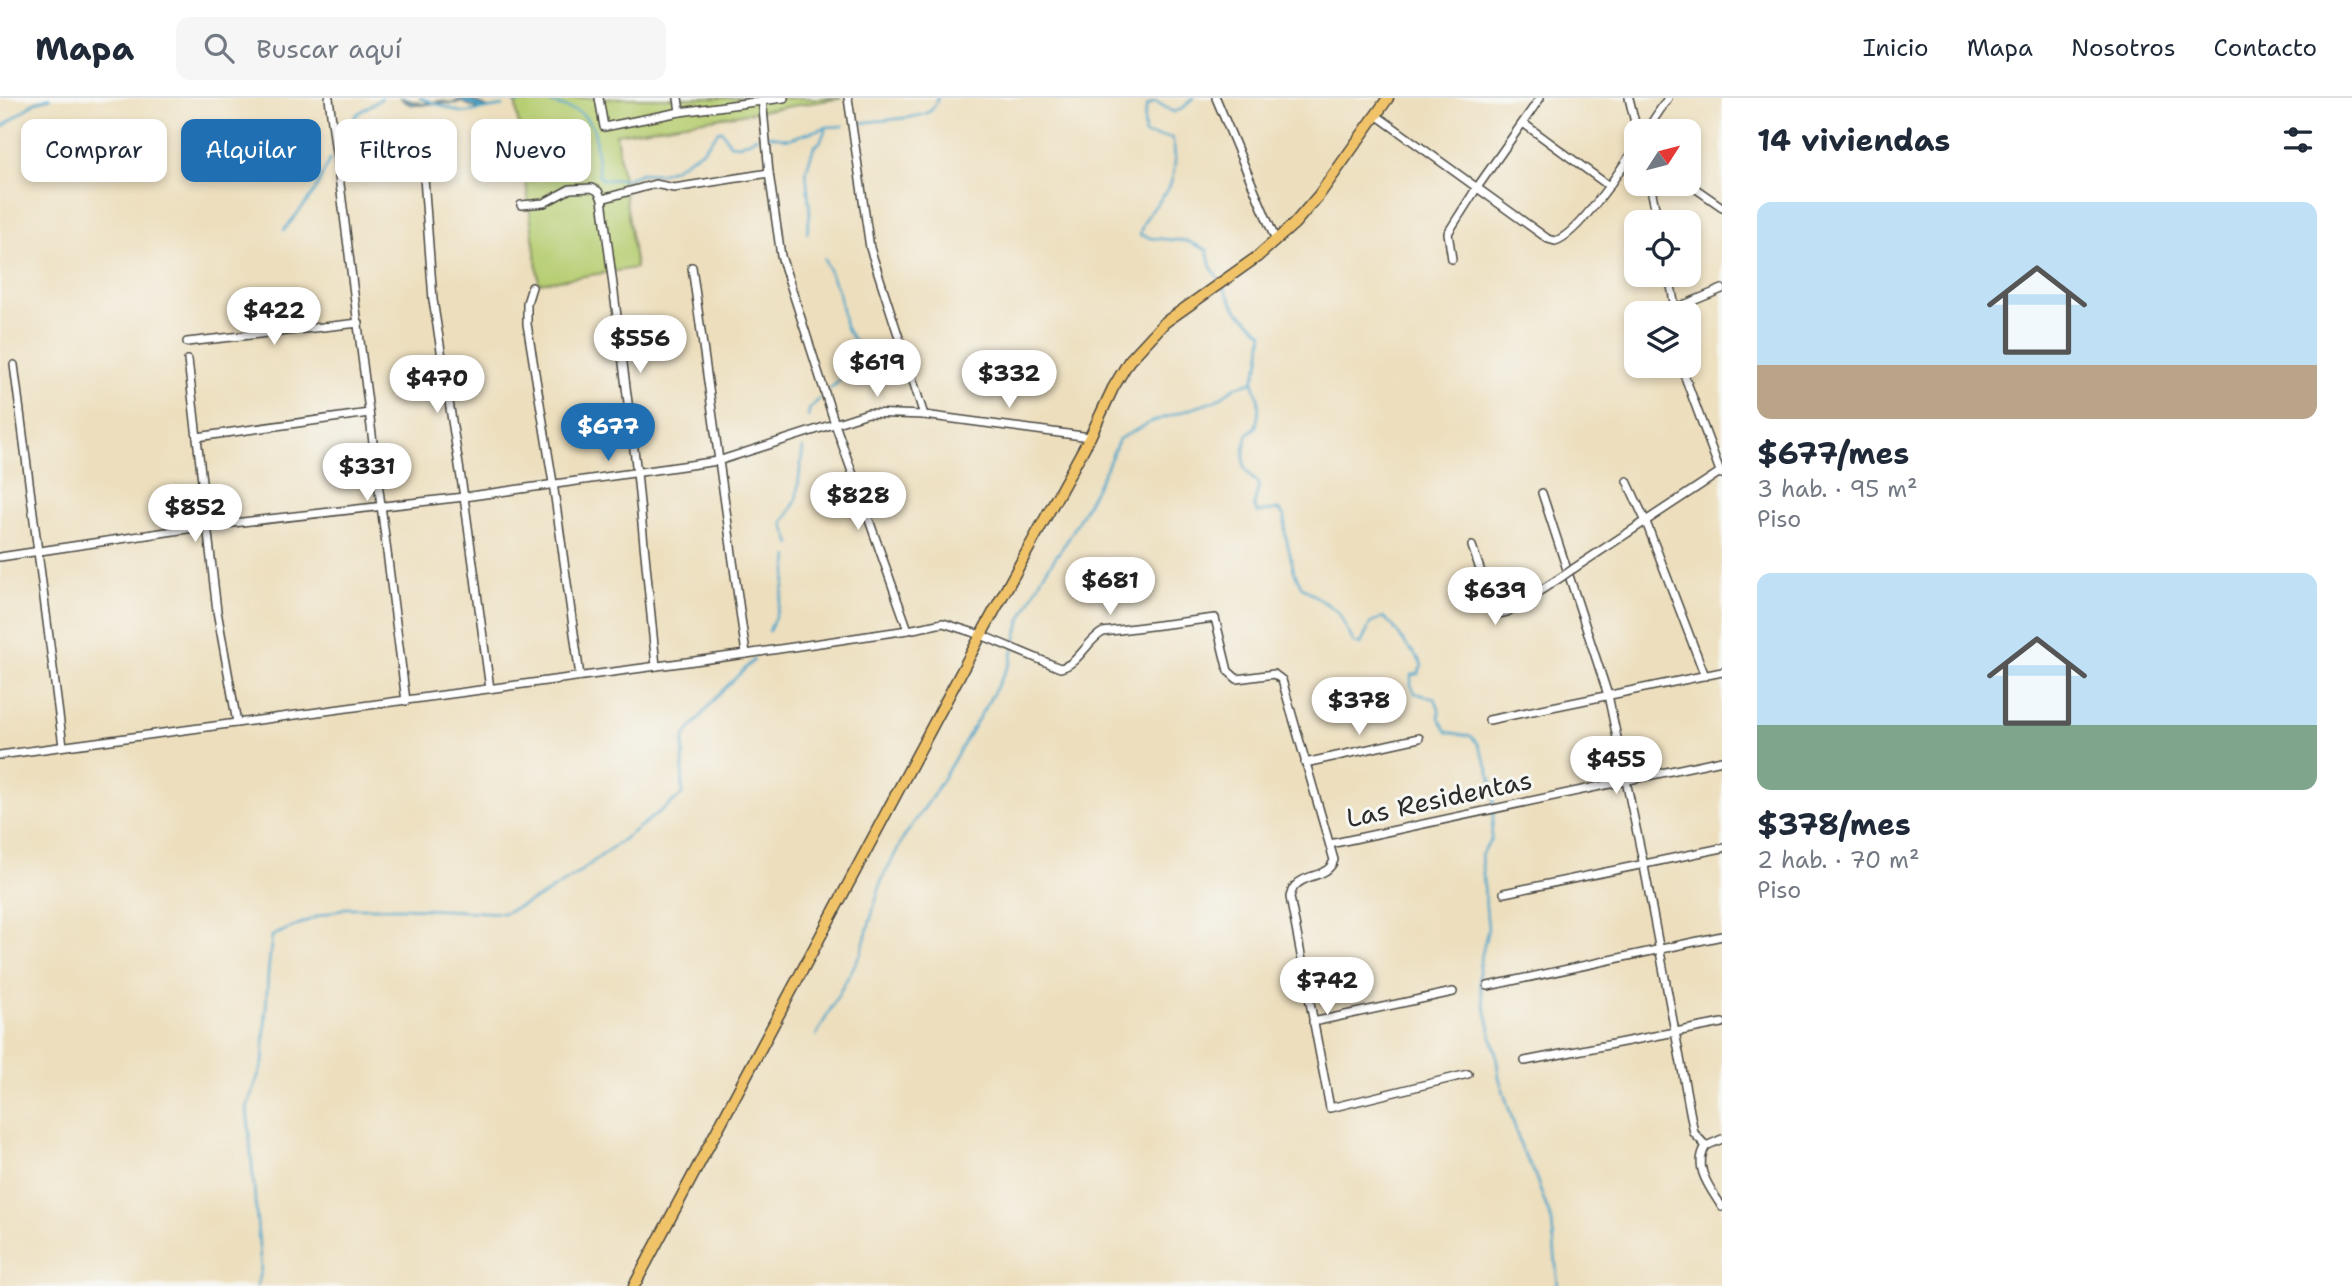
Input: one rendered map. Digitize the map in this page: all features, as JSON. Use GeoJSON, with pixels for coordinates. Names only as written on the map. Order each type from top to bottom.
{"type":"FeatureCollection","features":[{"type":"Feature","properties":{"kind":"main road"},"geometry":{"type":"LineString","coordinates":[[634,1286],[1129,361],[1164,323],[1228,279],[1276,241],[1319,195],[1388,98]]}},
{"type":"Feature","properties":{"kind":"street"},"geometry":{"type":"LineString","coordinates":[[329,98],[406,701]]}},
{"type":"Feature","properties":{"kind":"street"},"geometry":{"type":"LineString","coordinates":[[599,98],[604,127],[680,112],[784,98]]}},
{"type":"Feature","properties":{"kind":"street"},"geometry":{"type":"LineString","coordinates":[[678,98],[680,112]]}},
{"type":"Feature","properties":{"kind":"street"},"geometry":{"type":"LineString","coordinates":[[848,98],[870,248],[924,415]]}},
{"type":"Feature","properties":{"kind":"street"},"geometry":{"type":"LineString","coordinates":[[1216,98],[1276,241]]}},
{"type":"Feature","properties":{"kind":"street"},"geometry":{"type":"LineString","coordinates":[[1629,98],[1634,119]]}},
{"type":"Feature","properties":{"kind":"street"},"geometry":{"type":"LineString","coordinates":[[1654,119],[1668,98]]}},
{"type":"Feature","properties":{"kind":"street"},"geometry":{"type":"LineString","coordinates":[[1452,259],[1448,233],[1538,99]]}},
{"type":"Feature","properties":{"kind":"street"},"geometry":{"type":"LineString","coordinates":[[762,100],[781,256],[835,424],[908,630]]}},
{"type":"Feature","properties":{"kind":"street"},"geometry":{"type":"LineString","coordinates":[[1376,115],[1476,189],[1548,239],[1555,241],[1562,239],[1609,186],[1624,164]]}},
{"type":"Feature","properties":{"kind":"street"},"geometry":{"type":"LineString","coordinates":[[1523,123],[1609,186]]}},
{"type":"Feature","properties":{"kind":"street"},"geometry":{"type":"LineString","coordinates":[[602,199],[654,184],[674,188],[769,173]]}},
{"type":"Feature","properties":{"kind":"street"},"geometry":{"type":"LineString","coordinates":[[424,182],[433,300],[464,497],[490,689]]}},
{"type":"Feature","properties":{"kind":"street"},"geometry":{"type":"LineString","coordinates":[[522,205],[544,203],[563,191],[574,188],[595,189],[602,199],[637,473],[656,666]]}},
{"type":"Feature","properties":{"kind":"street"},"geometry":{"type":"LineString","coordinates":[[1701,192],[1722,207]]}},
{"type":"Feature","properties":{"kind":"street"},"geometry":{"type":"LineString","coordinates":[[692,267],[746,654]]}},
{"type":"Feature","properties":{"kind":"street"},"geometry":{"type":"LineString","coordinates":[[532,287],[527,303],[527,324],[580,676]]}},
{"type":"Feature","properties":{"kind":"street"},"geometry":{"type":"LineString","coordinates":[[1697,301],[1722,289]]}},
{"type":"Feature","properties":{"kind":"street"},"geometry":{"type":"LineString","coordinates":[[187,342],[359,323]]}},
{"type":"Feature","properties":{"kind":"street"},"geometry":{"type":"LineString","coordinates":[[188,360],[217,611],[237,723]]}},
{"type":"Feature","properties":{"kind":"street"},"geometry":{"type":"LineString","coordinates":[[14,365],[63,746]]}},
{"type":"Feature","properties":{"kind":"street"},"geometry":{"type":"LineString","coordinates":[[1472,546],[1491,601],[1498,614],[1507,612],[1721,474],[1719,462],[1685,378]]}},
{"type":"Feature","properties":{"kind":"street"},"geometry":{"type":"LineString","coordinates":[[197,437],[369,412]]}},
{"type":"Feature","properties":{"kind":"street"},"geometry":{"type":"LineString","coordinates":[[0,557],[206,526],[464,497],[718,461],[868,413],[924,415],[1090,437]]}},
{"type":"Feature","properties":{"kind":"street"},"geometry":{"type":"LineString","coordinates":[[1627,481],[1646,522],[1705,676]]}},
{"type":"Feature","properties":{"kind":"street"},"geometry":{"type":"LineString","coordinates":[[1542,493],[1608,695],[1644,866],[1694,1133],[1706,1146]]}},
{"type":"Feature","properties":{"kind":"street"},"geometry":{"type":"LineString","coordinates":[[0,755],[746,654],[943,623],[982,635],[1060,668],[1067,667],[1095,636],[1103,632],[1214,618],[1228,671],[1237,679],[1274,674],[1282,680],[1334,860],[1332,867],[1326,872],[1295,886],[1290,897],[1330,1108],[1468,1074]]}},
{"type":"Feature","properties":{"kind":"street"},"geometry":{"type":"LineString","coordinates":[[1489,720],[1722,673]]}},
{"type":"Feature","properties":{"kind":"street"},"geometry":{"type":"LineString","coordinates":[[1305,763],[1419,738]]}},
{"type":"Feature","properties":{"kind":"street","name":"Las Residentas"},"geometry":{"type":"LineString","coordinates":[[1330,844],[1722,760]]}},
{"type":"Feature","properties":{"kind":"street"},"geometry":{"type":"LineString","coordinates":[[1503,893],[1722,848]]}},
{"type":"Feature","properties":{"kind":"street"},"geometry":{"type":"LineString","coordinates":[[1488,986],[1722,936]]}},
{"type":"Feature","properties":{"kind":"street"},"geometry":{"type":"LineString","coordinates":[[1313,1022],[1453,992]]}},
{"type":"Feature","properties":{"kind":"street"},"geometry":{"type":"LineString","coordinates":[[1525,1061],[1722,1023]]}},
{"type":"Feature","properties":{"kind":"street"},"geometry":{"type":"LineString","coordinates":[[1722,1139],[1706,1146],[1701,1154],[1705,1181],[1722,1207]]}},
{"type":"Feature","properties":{"kind":"green space"},"geometry":{"type":"Polygon","coordinates":[[[515,98],[842,98],[616,134],[636,268],[539,283],[526,182],[591,182],[591,119],[518,119],[515,98]]]}},
{"type":"Feature","properties":{"kind":"water"},"geometry":{"type":"Polygon","coordinates":[[[401,98],[422,104],[440,101],[450,103],[467,98],[488,108],[480,110],[462,102],[453,104],[414,105],[401,98]]]}},
{"type":"Feature","properties":{"kind":"waterway"},"geometry":{"type":"LineString","coordinates":[[0,129],[35,102],[50,98]]}},
{"type":"Feature","properties":{"kind":"waterway"},"geometry":{"type":"LineString","coordinates":[[354,119],[357,114],[382,98]]}},
{"type":"Feature","properties":{"kind":"waterway"},"geometry":{"type":"LineString","coordinates":[[420,98],[463,113],[503,106]]}},
{"type":"Feature","properties":{"kind":"waterway"},"geometry":{"type":"LineString","coordinates":[[856,124],[924,114],[932,109],[938,98]]}},
{"type":"Feature","properties":{"kind":"waterway"},"geometry":{"type":"LineString","coordinates":[[1193,98],[1182,109],[1173,112],[1155,101],[1147,106],[1145,135],[1172,138],[1175,166],[1169,186],[1147,217],[1140,235],[1187,241],[1207,250],[1211,267],[1219,279]]}},
{"type":"Feature","properties":{"kind":"waterway"},"geometry":{"type":"LineString","coordinates":[[514,103],[540,99],[577,111],[584,116],[593,127],[599,176],[604,180],[626,179],[642,173],[659,174],[673,169],[703,150],[719,131],[722,131],[730,144],[739,145],[757,137]]}},
{"type":"Feature","properties":{"kind":"waterway"},"geometry":{"type":"LineString","coordinates":[[767,135],[788,139],[827,127],[843,126]]}},
{"type":"Feature","properties":{"kind":"waterway"},"geometry":{"type":"LineString","coordinates":[[807,233],[810,214],[806,171],[814,147],[820,142],[827,127]]}},
{"type":"Feature","properties":{"kind":"waterway"},"geometry":{"type":"LineString","coordinates":[[284,230],[314,193],[330,159]]}},
{"type":"Feature","properties":{"kind":"waterway"},"geometry":{"type":"LineString","coordinates":[[824,259],[839,293],[845,327],[859,348],[850,371],[830,389]]}},
{"type":"Feature","properties":{"kind":"waterway"},"geometry":{"type":"LineString","coordinates":[[1222,285],[1236,309],[1263,333],[1260,361],[1253,381],[1259,412],[1256,426],[1248,434],[1244,449],[1244,467],[1259,484],[1254,505],[1257,513],[1278,509],[1285,517],[1285,533],[1294,571],[1301,586],[1338,612],[1354,643],[1361,644],[1370,624],[1383,617],[1391,624],[1422,665],[1418,674],[1411,675],[1411,685],[1415,693],[1435,699],[1439,718],[1447,732],[1471,736],[1478,744],[1486,763],[1492,783],[1494,807],[1491,840],[1481,855],[1488,928],[1479,967],[1480,987],[1499,1077],[1522,1150],[1533,1170],[1552,1222],[1558,1286]]}},
{"type":"Feature","properties":{"kind":"waterway"},"geometry":{"type":"LineString","coordinates":[[816,1036],[861,953],[882,879],[904,837],[932,797],[1010,663],[1020,622],[1043,575],[1069,538],[1119,439],[1151,422],[1215,401],[1237,386],[1252,382]]}},
{"type":"Feature","properties":{"kind":"waterway"},"geometry":{"type":"LineString","coordinates":[[808,417],[809,410],[820,398]]}},
{"type":"Feature","properties":{"kind":"waterway"},"geometry":{"type":"LineString","coordinates":[[791,544],[783,523],[796,501],[803,448]]}},
{"type":"Feature","properties":{"kind":"waterway"},"geometry":{"type":"LineString","coordinates":[[769,631],[777,613],[789,556]]}},
{"type":"Feature","properties":{"kind":"waterway"},"geometry":{"type":"LineString","coordinates":[[257,1286],[261,1268],[247,1107],[263,1063],[272,936],[345,908],[504,913],[542,896],[573,877],[682,795],[684,737],[717,696],[754,660]]}}]}
